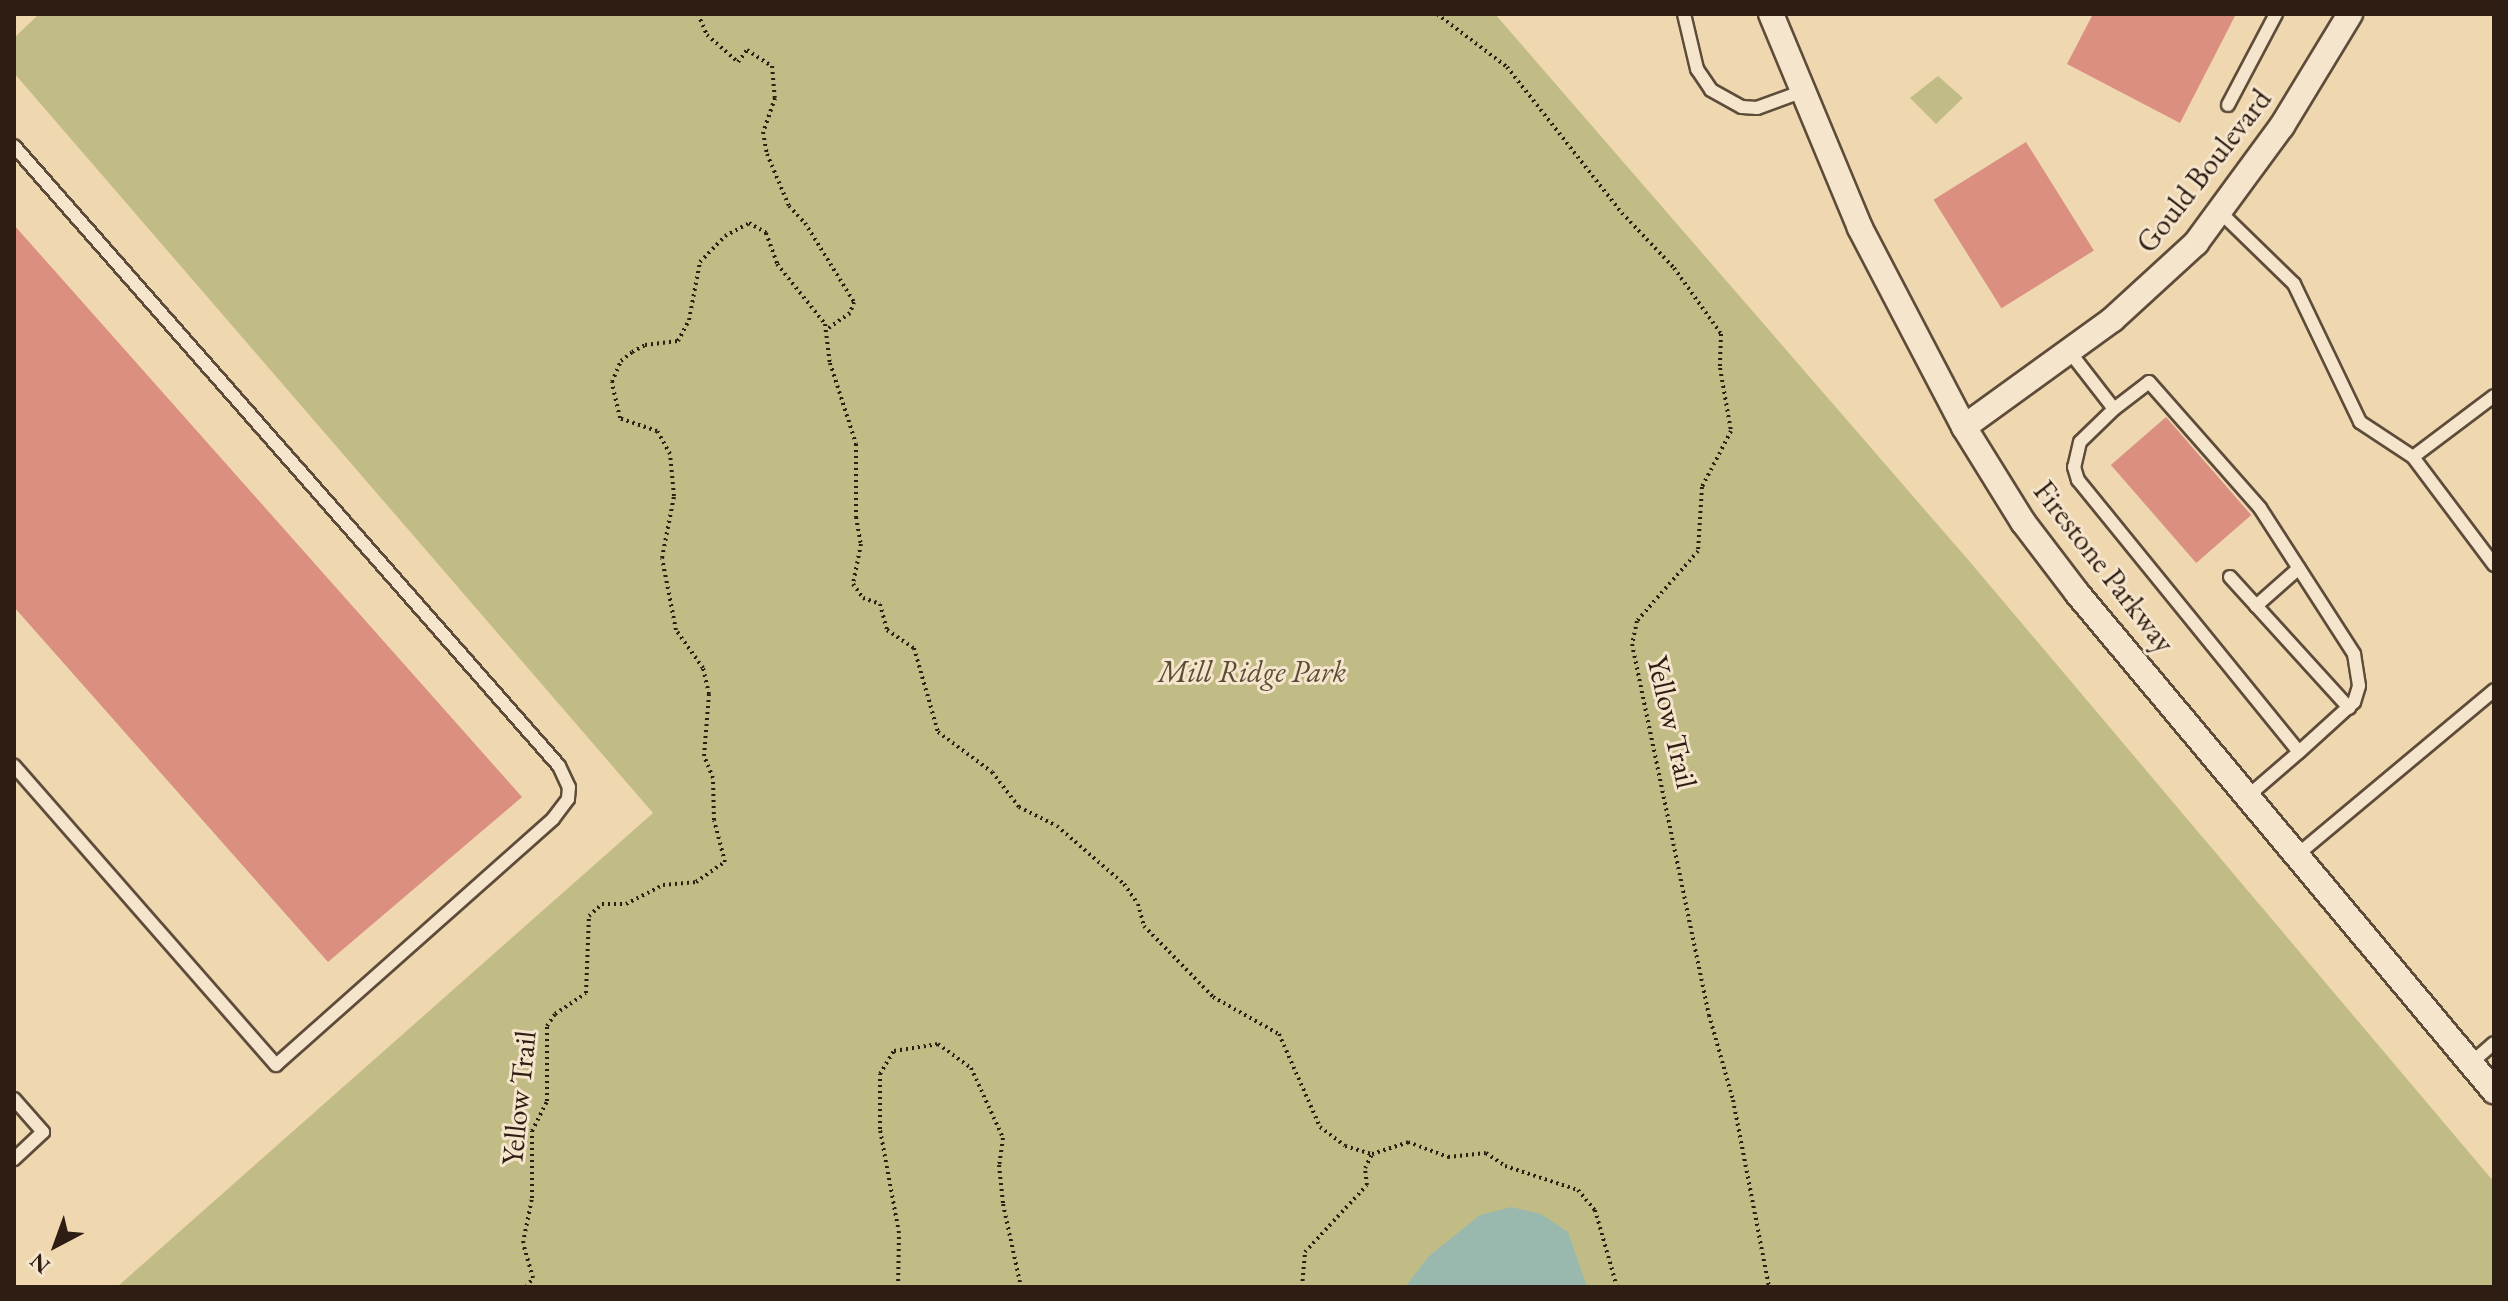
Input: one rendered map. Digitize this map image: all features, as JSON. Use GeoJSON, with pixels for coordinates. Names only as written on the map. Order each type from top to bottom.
{"type":"FeatureCollection","features":[{"type":"Feature","properties":{"kind":"street","name":"Firestone Parkway"},"geometry":{"type":"LineString","coordinates":[[1771,14],[1860,228],[1964,427],[2023,522],[2077,593],[2494,1091]]}},
{"type":"Feature","properties":{"kind":"street","name":"Gould Boulevard"},"geometry":{"type":"LineString","coordinates":[[1964,427],[2160,281],[2220,212],[2282,126],[2350,14]]}},
{"type":"Feature","properties":{"kind":"lane"},"geometry":{"type":"LineString","coordinates":[[1684,14],[1697,69],[1711,90],[1742,107],[1757,108],[1801,92]]}},
{"type":"Feature","properties":{"kind":"lane"},"geometry":{"type":"LineString","coordinates":[[2228,105],[2276,14]]}},
{"type":"Feature","properties":{"kind":"lane"},"geometry":{"type":"LineString","coordinates":[[14,146],[559,766],[569,787],[568,799],[553,819],[276,1065],[14,766]]}},
{"type":"Feature","properties":{"kind":"lane"},"geometry":{"type":"LineString","coordinates":[[2220,212],[2294,284],[2360,422],[2413,457],[2494,565]]}},
{"type":"Feature","properties":{"kind":"lane"},"geometry":{"type":"LineString","coordinates":[[2069,351],[2114,409]]}},
{"type":"Feature","properties":{"kind":"lane"},"geometry":{"type":"LineString","coordinates":[[2248,796],[2299,752],[2349,708],[2359,686],[2354,654],[2260,508],[2149,382],[2114,409],[2080,442],[2074,467],[2078,480],[2299,752]]}},
{"type":"Feature","properties":{"kind":"lane"},"geometry":{"type":"LineString","coordinates":[[2413,457],[2494,396]]}},
{"type":"Feature","properties":{"kind":"lane"},"geometry":{"type":"LineString","coordinates":[[2256,606],[2299,568]]}},
{"type":"Feature","properties":{"kind":"lane"},"geometry":{"type":"LineString","coordinates":[[2230,577],[2349,708]]}},
{"type":"Feature","properties":{"kind":"lane"},"geometry":{"type":"LineString","coordinates":[[2297,855],[2494,690]]}},
{"type":"Feature","properties":{"kind":"lane"},"geometry":{"type":"LineString","coordinates":[[2471,1063],[2494,1043]]}},
{"type":"Feature","properties":{"kind":"lane"},"geometry":{"type":"LineString","coordinates":[[14,1099],[43,1132],[14,1159]]}},
{"type":"Feature","properties":{"kind":"path"},"geometry":{"type":"LineString","coordinates":[[698,14],[707,35],[738,62],[747,50],[772,66],[775,98],[763,132],[767,154],[789,206],[805,223],[854,302],[850,313],[826,330],[830,363],[856,444],[856,517],[861,544],[853,584],[863,598],[880,604],[887,630],[914,648],[938,732],[983,763],[1019,807],[1057,826],[1124,884],[1138,904],[1144,926],[1213,997],[1279,1034],[1320,1127],[1345,1146],[1372,1154],[1408,1142],[1448,1157],[1486,1153],[1505,1166],[1578,1190],[1595,1210],[1617,1287]]}},
{"type":"Feature","properties":{"kind":"path","name":"Yellow Trail"},"geometry":{"type":"LineString","coordinates":[[1437,14],[1507,67],[1622,213],[1674,268],[1721,334],[1720,368],[1731,431],[1702,487],[1698,551],[1637,621],[1632,644],[1709,1015],[1733,1100],[1769,1287]]}},
{"type":"Feature","properties":{"kind":"path","name":"Yellow Trail"},"geometry":{"type":"LineString","coordinates":[[526,1287],[533,1278],[523,1243],[533,1181],[532,1131],[547,1101],[547,1026],[555,1014],[586,993],[589,916],[602,904],[626,904],[663,885],[701,880],[726,856],[714,820],[713,778],[704,756],[709,694],[703,668],[676,630],[662,558],[674,496],[670,454],[657,431],[620,418],[615,373],[621,361],[645,345],[678,341],[689,320],[700,262],[725,236],[749,223],[766,233],[777,264],[826,330]]}},
{"type":"Feature","properties":{"kind":"path"},"geometry":{"type":"LineString","coordinates":[[898,1287],[899,1233],[880,1129],[880,1074],[894,1051],[938,1044],[971,1068],[1003,1138],[999,1165],[1003,1204],[1021,1287]]}},
{"type":"Feature","properties":{"kind":"path"},"geometry":{"type":"LineString","coordinates":[[1302,1287],[1305,1252],[1367,1185],[1365,1168],[1372,1154]]}},
{"type":"Feature","properties":{"kind":"green space","name":"Mill Ridge Park"},"geometry":{"type":"Polygon","coordinates":[[[39,14],[1495,14],[1970,562],[2494,1182],[2494,1287],[117,1287],[653,813],[14,73],[14,38],[39,14]]]}},
{"type":"Feature","properties":{"kind":"green space"},"geometry":{"type":"Polygon","coordinates":[[[1938,76],[1963,98],[1936,124],[1910,98],[1938,76]]]}},
{"type":"Feature","properties":{"kind":"water"},"geometry":{"type":"Polygon","coordinates":[[[1511,1207],[1541,1214],[1568,1232],[1587,1287],[1405,1287],[1429,1256],[1480,1215],[1511,1207]]]}},
{"type":"Feature","properties":{"kind":"building"},"geometry":{"type":"Polygon","coordinates":[[[2093,14],[2236,14],[2180,123],[2067,64],[2093,14]]]}},
{"type":"Feature","properties":{"kind":"building"},"geometry":{"type":"Polygon","coordinates":[[[2026,142],[2094,251],[2001,308],[1934,200],[2026,142]]]}},
{"type":"Feature","properties":{"kind":"building"},"geometry":{"type":"Polygon","coordinates":[[[14,225],[522,797],[328,962],[14,607],[14,225]]]}},
{"type":"Feature","properties":{"kind":"building"},"geometry":{"type":"Polygon","coordinates":[[[2166,417],[2251,515],[2196,563],[2111,465],[2166,417]]]}}]}
